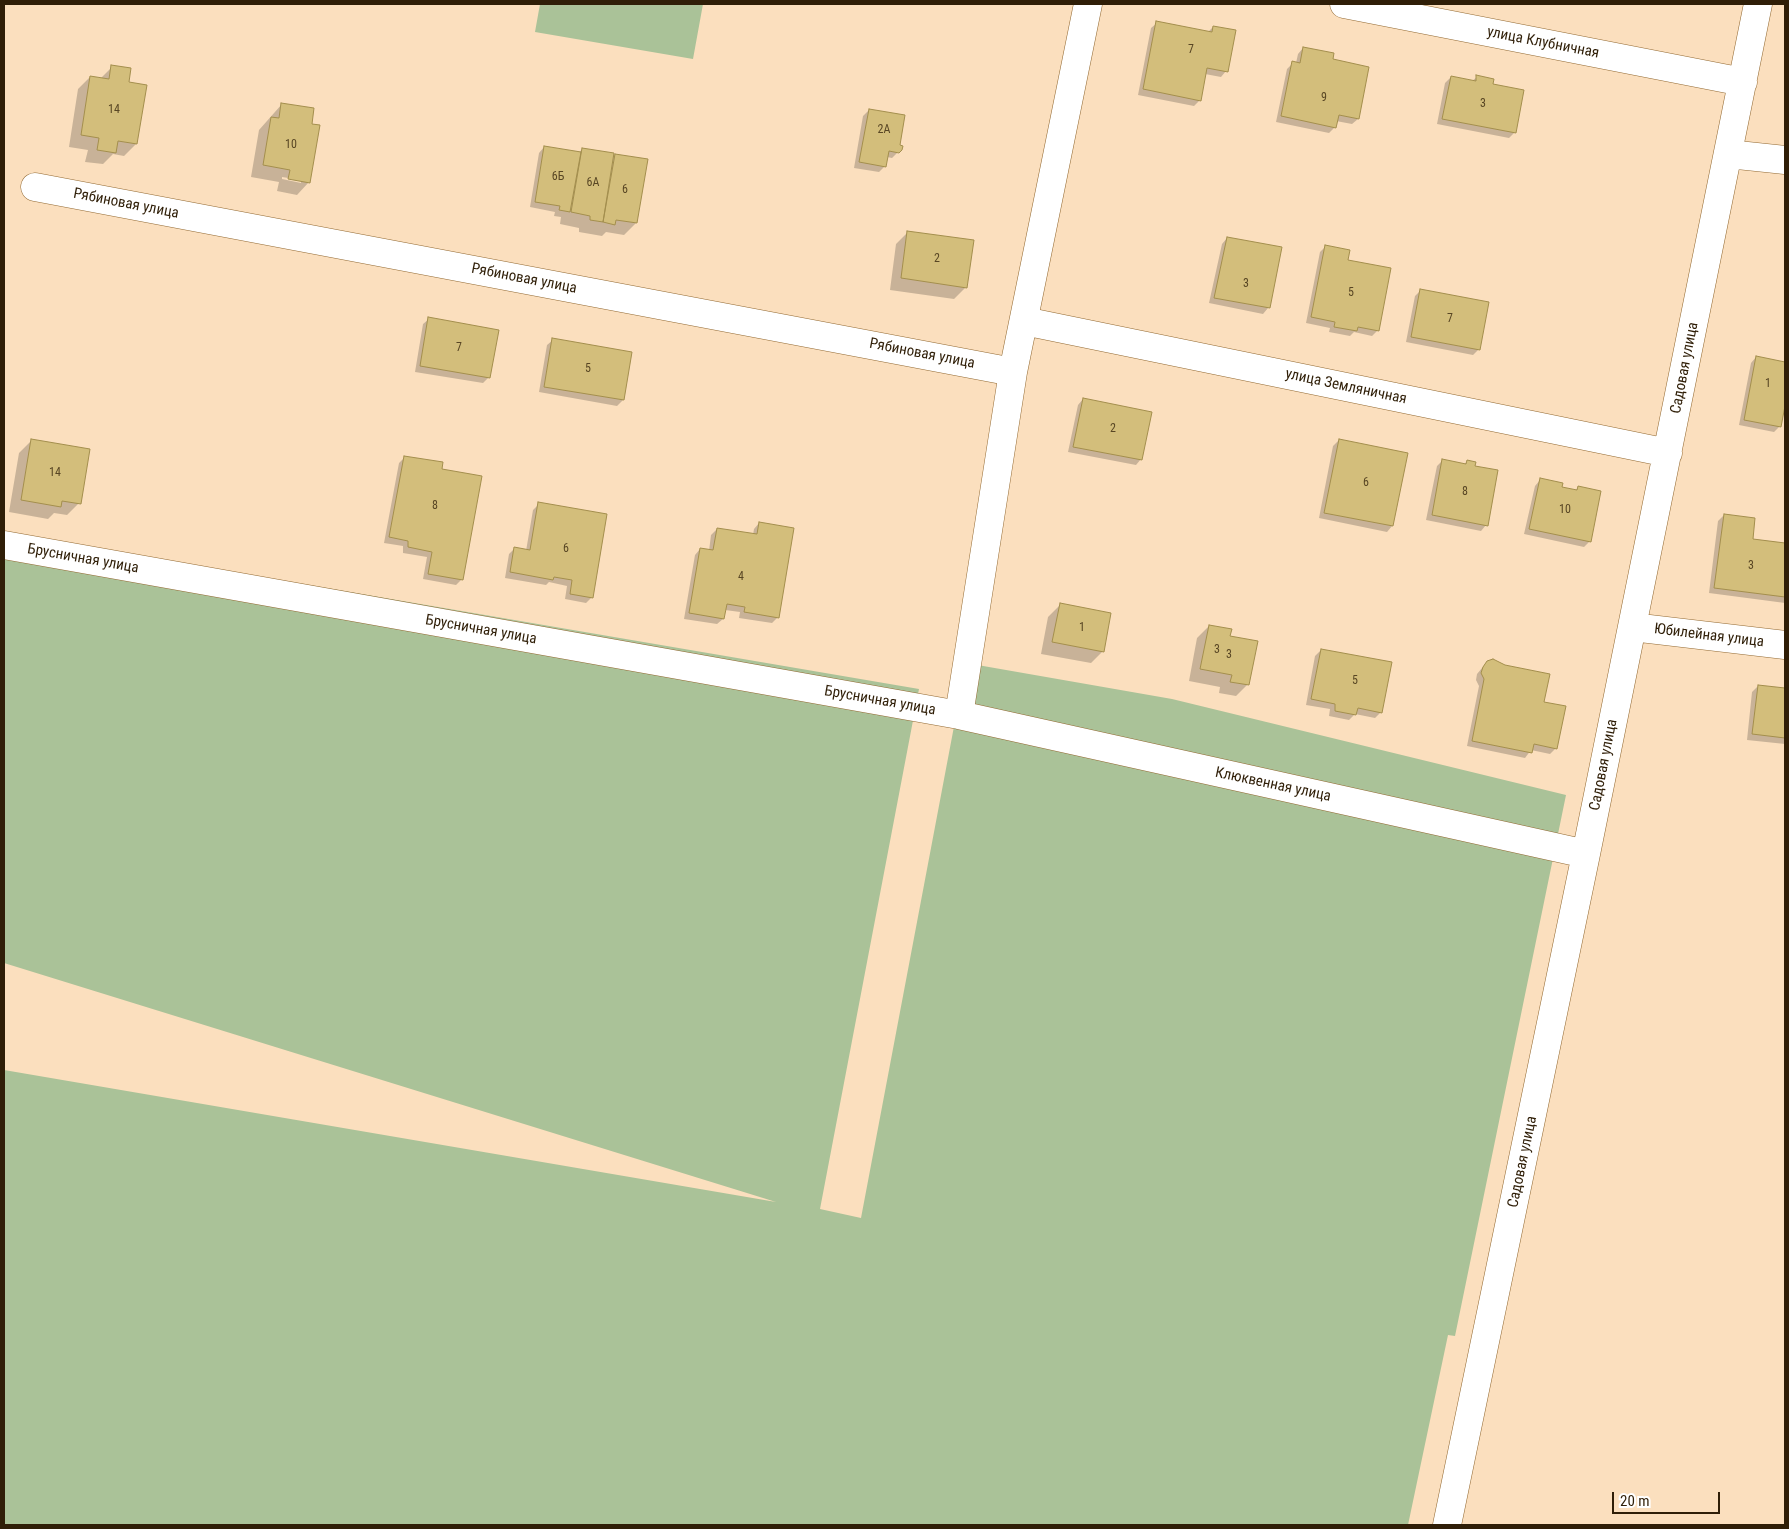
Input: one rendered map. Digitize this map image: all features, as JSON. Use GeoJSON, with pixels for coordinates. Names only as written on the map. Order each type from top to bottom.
{"type":"FeatureCollection","features":[{"type":"Feature","properties":{"kind":"street"},"geometry":{"type":"LineString","coordinates":[[959,715],[1013,372],[1088,4]]}},
{"type":"Feature","properties":{"kind":"street","name":"улица Клубничная"},"geometry":{"type":"LineString","coordinates":[[1344,4],[1742,82]]}},
{"type":"Feature","properties":{"kind":"street","name":"Садовая улица"},"geometry":{"type":"LineString","coordinates":[[1447,1525],[1668,453],[1758,4]]}},
{"type":"Feature","properties":{"kind":"street"},"geometry":{"type":"LineString","coordinates":[[1728,154],[1785,160]]}},
{"type":"Feature","properties":{"kind":"street","name":"Рябиновая улица"},"geometry":{"type":"LineString","coordinates":[[36,187],[1013,372]]}},
{"type":"Feature","properties":{"kind":"street","name":"улица Земляничная"},"geometry":{"type":"LineString","coordinates":[[1024,321],[1668,453]]}},
{"type":"Feature","properties":{"kind":"street","name":"Брусничная улица"},"geometry":{"type":"LineString","coordinates":[[4,545],[959,715]]}},
{"type":"Feature","properties":{"kind":"street","name":"Юбилейная улица"},"geometry":{"type":"LineString","coordinates":[[1632,627],[1785,646]]}},
{"type":"Feature","properties":{"kind":"street","name":"Клюквенная улица"},"geometry":{"type":"LineString","coordinates":[[959,715],[1586,854]]}},
{"type":"Feature","properties":{"kind":"green space"},"geometry":{"type":"Polygon","coordinates":[[[540,4],[703,4],[693,59],[535,32],[540,4]]]}},
{"type":"Feature","properties":{"kind":"green space"},"geometry":{"type":"Polygon","coordinates":[[[4,533],[919,689],[820,1209],[861,1218],[966,663],[1172,699],[1566,795],[1455,1336],[1448,1335],[1408,1525],[4,1525],[4,1070],[776,1202],[4,963],[4,533]]]}},
{"type":"Feature","properties":{"kind":"building"},"geometry":{"type":"Polygon","coordinates":[[[1156,21],[1212,32],[1213,26],[1236,30],[1228,72],[1207,68],[1201,101],[1143,89],[1156,21]]]}},
{"type":"Feature","properties":{"kind":"building"},"geometry":{"type":"Polygon","coordinates":[[[1303,47],[1334,53],[1333,59],[1369,67],[1359,119],[1339,115],[1336,128],[1281,116],[1292,61],[1300,63],[1303,47]]]}},
{"type":"Feature","properties":{"kind":"building"},"geometry":{"type":"Polygon","coordinates":[[[111,65],[131,68],[129,82],[147,85],[137,144],[118,141],[116,153],[97,150],[99,138],[81,135],[90,76],[109,79],[111,65]]]}},
{"type":"Feature","properties":{"kind":"building"},"geometry":{"type":"Polygon","coordinates":[[[1476,75],[1494,79],[1493,84],[1524,90],[1516,133],[1442,119],[1451,76],[1476,81],[1476,75]]]}},
{"type":"Feature","properties":{"kind":"building"},"geometry":{"type":"Polygon","coordinates":[[[281,103],[314,108],[312,124],[320,125],[310,183],[288,179],[290,170],[263,165],[271,117],[279,118],[281,103]]]}},
{"type":"Feature","properties":{"kind":"building"},"geometry":{"type":"Polygon","coordinates":[[[869,109],[905,115],[900,145],[903,146],[902,150],[899,153],[889,151],[886,167],[859,162],[869,109]]]}},
{"type":"Feature","properties":{"kind":"building"},"geometry":{"type":"Polygon","coordinates":[[[544,146],[581,152],[570,212],[559,210],[560,206],[535,202],[544,146]]]}},
{"type":"Feature","properties":{"kind":"building"},"geometry":{"type":"Polygon","coordinates":[[[582,148],[614,153],[603,222],[590,220],[590,216],[571,212],[582,148]]]}},
{"type":"Feature","properties":{"kind":"building"},"geometry":{"type":"Polygon","coordinates":[[[615,154],[648,159],[637,223],[616,220],[615,225],[603,222],[615,154]]]}},
{"type":"Feature","properties":{"kind":"building"},"geometry":{"type":"Polygon","coordinates":[[[907,231],[974,240],[967,288],[901,278],[907,231]]]}},
{"type":"Feature","properties":{"kind":"building"},"geometry":{"type":"Polygon","coordinates":[[[1227,237],[1282,247],[1270,308],[1214,298],[1227,237]]]}},
{"type":"Feature","properties":{"kind":"building"},"geometry":{"type":"Polygon","coordinates":[[[1325,245],[1350,250],[1348,260],[1391,268],[1379,331],[1358,327],[1357,331],[1334,327],[1335,322],[1311,317],[1325,245]]]}},
{"type":"Feature","properties":{"kind":"building"},"geometry":{"type":"Polygon","coordinates":[[[1420,289],[1489,302],[1480,350],[1411,337],[1420,289]]]}},
{"type":"Feature","properties":{"kind":"building"},"geometry":{"type":"Polygon","coordinates":[[[428,317],[499,330],[490,378],[420,366],[428,317]]]}},
{"type":"Feature","properties":{"kind":"building"},"geometry":{"type":"Polygon","coordinates":[[[552,338],[632,352],[624,400],[544,387],[552,338]]]}},
{"type":"Feature","properties":{"kind":"building"},"geometry":{"type":"Polygon","coordinates":[[[1756,356],[1785,362],[1785,406],[1781,427],[1744,420],[1756,356]]]}},
{"type":"Feature","properties":{"kind":"building"},"geometry":{"type":"Polygon","coordinates":[[[1083,398],[1152,412],[1142,460],[1073,447],[1083,398]]]}},
{"type":"Feature","properties":{"kind":"building"},"geometry":{"type":"Polygon","coordinates":[[[31,439],[90,449],[81,504],[62,501],[61,507],[21,500],[31,439]]]}},
{"type":"Feature","properties":{"kind":"building"},"geometry":{"type":"Polygon","coordinates":[[[1339,439],[1408,453],[1393,526],[1324,513],[1339,439]]]}},
{"type":"Feature","properties":{"kind":"building"},"geometry":{"type":"Polygon","coordinates":[[[404,456],[443,462],[442,469],[482,476],[463,580],[428,574],[432,552],[408,547],[408,541],[389,537],[404,456]]]}},
{"type":"Feature","properties":{"kind":"building"},"geometry":{"type":"Polygon","coordinates":[[[1442,459],[1466,464],[1467,460],[1476,462],[1475,466],[1498,470],[1488,526],[1432,515],[1442,459]]]}},
{"type":"Feature","properties":{"kind":"building"},"geometry":{"type":"Polygon","coordinates":[[[1540,478],[1563,483],[1562,487],[1577,490],[1578,486],[1601,491],[1591,542],[1529,529],[1540,478]]]}},
{"type":"Feature","properties":{"kind":"building"},"geometry":{"type":"Polygon","coordinates":[[[538,502],[607,514],[593,598],[570,594],[572,580],[554,577],[553,580],[510,572],[514,547],[530,550],[538,502]]]}},
{"type":"Feature","properties":{"kind":"building"},"geometry":{"type":"Polygon","coordinates":[[[1724,514],[1755,518],[1753,539],[1785,543],[1785,597],[1714,588],[1724,514]]]}},
{"type":"Feature","properties":{"kind":"building"},"geometry":{"type":"Polygon","coordinates":[[[759,522],[794,528],[779,618],[744,612],[745,607],[727,604],[724,619],[689,613],[700,548],[713,550],[717,528],[757,534],[759,522]]]}},
{"type":"Feature","properties":{"kind":"building"},"geometry":{"type":"Polygon","coordinates":[[[1060,603],[1111,613],[1104,652],[1052,642],[1060,603]]]}},
{"type":"Feature","properties":{"kind":"building"},"geometry":{"type":"Polygon","coordinates":[[[1209,625],[1232,629],[1230,636],[1258,641],[1249,685],[1230,682],[1232,675],[1200,669],[1209,625]]]}},
{"type":"Feature","properties":{"kind":"building"},"geometry":{"type":"Polygon","coordinates":[[[1321,649],[1392,662],[1382,713],[1358,708],[1356,715],[1335,711],[1335,704],[1311,699],[1321,649]]]}},
{"type":"Feature","properties":{"kind":"building"},"geometry":{"type":"Polygon","coordinates":[[[1493,659],[1505,665],[1550,674],[1544,702],[1566,706],[1557,749],[1534,744],[1532,753],[1472,741],[1484,679],[1481,673],[1487,661],[1493,659]]]}},
{"type":"Feature","properties":{"kind":"building"},"geometry":{"type":"Polygon","coordinates":[[[1758,685],[1785,688],[1785,738],[1752,734],[1758,685]]]}}]}
